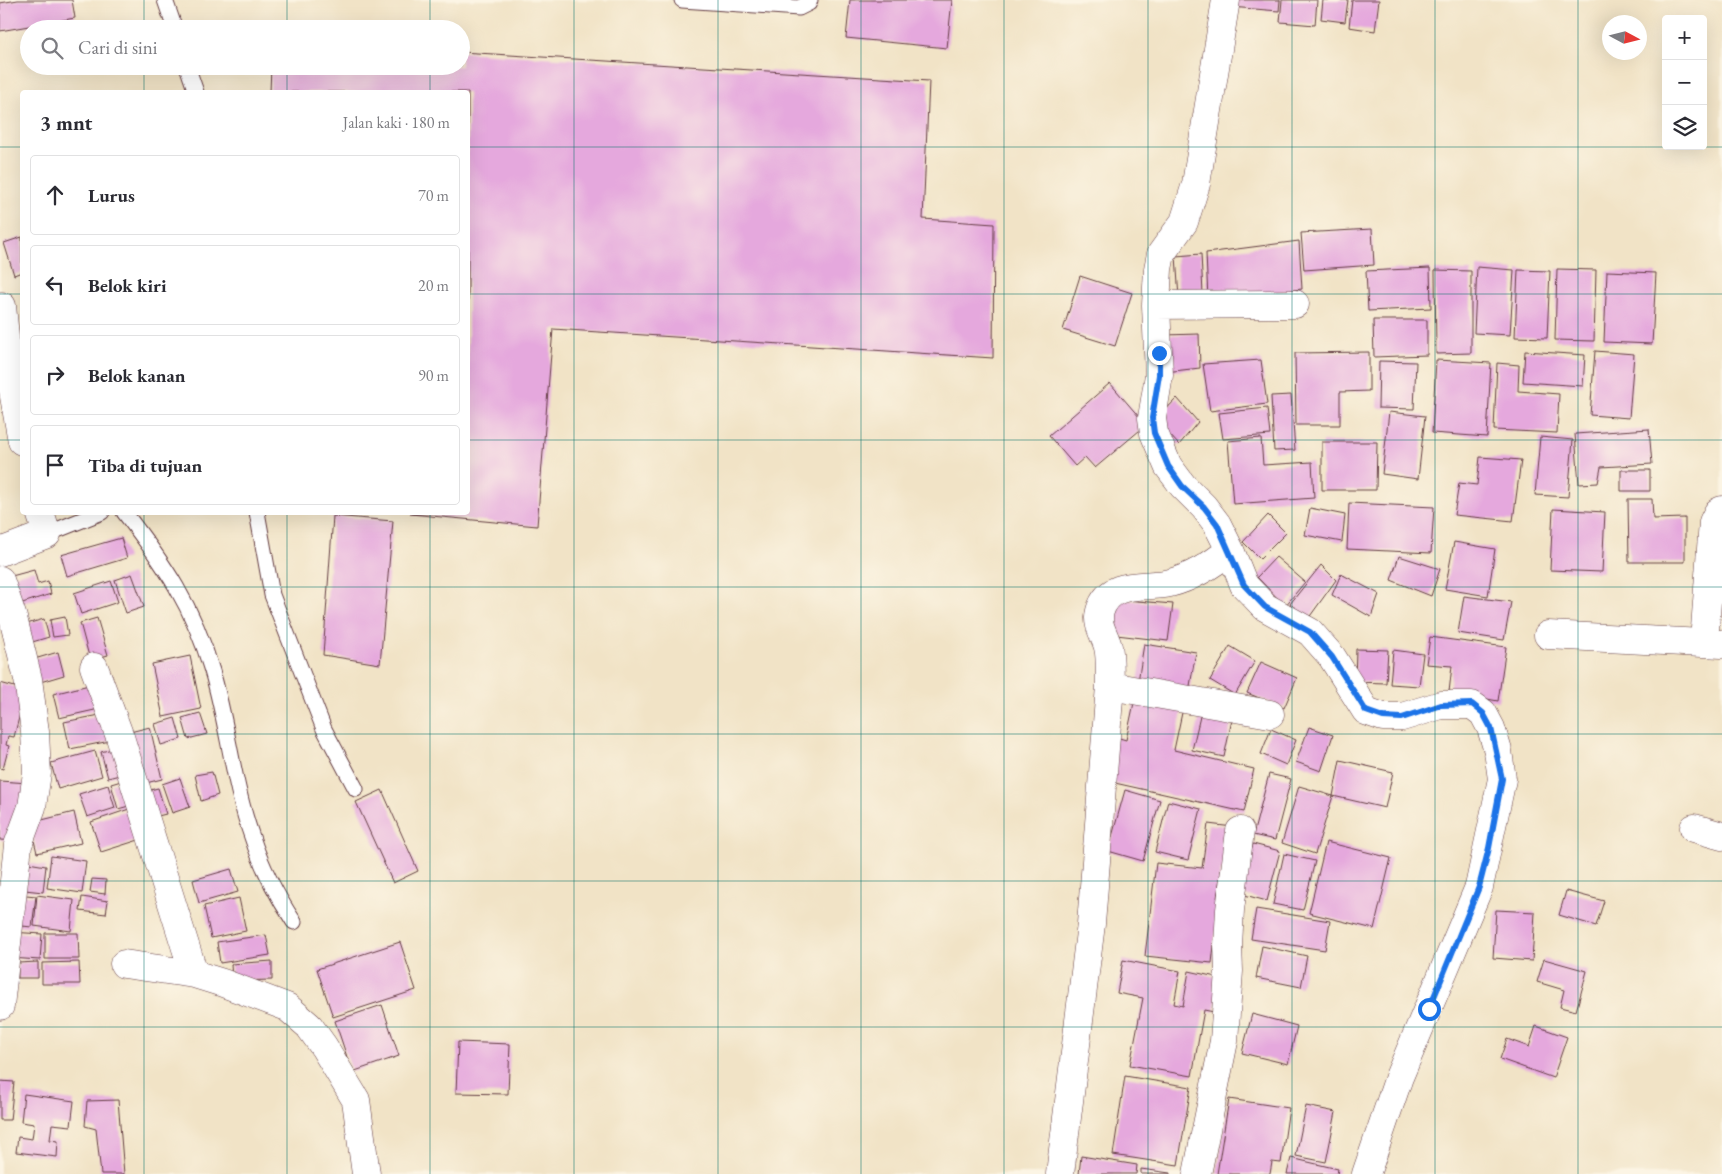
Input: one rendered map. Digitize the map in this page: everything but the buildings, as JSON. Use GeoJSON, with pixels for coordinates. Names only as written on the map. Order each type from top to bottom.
{"type":"FeatureCollection","features":[{"type":"Feature","properties":{"kind":"street"},"geometry":{"type":"LineString","coordinates":[[1226,0],[1196,184],[1184,222],[1161,254],[1156,305],[1159,375],[1152,418],[1154,433],[1168,466],[1182,486],[1204,507],[1217,524],[1244,585],[1265,607],[1310,632],[1332,657],[1366,711],[1383,717],[1402,718],[1441,705],[1472,704],[1483,713],[1491,728],[1498,751],[1502,779],[1479,887],[1399,1077],[1366,1174]]}},
{"type":"Feature","properties":{"kind":"street"},"geometry":{"type":"LineString","coordinates":[[1156,305],[1295,304]]}},
{"type":"Feature","properties":{"kind":"street"},"geometry":{"type":"LineString","coordinates":[[2,306],[6,357],[20,430]]}},
{"type":"Feature","properties":{"kind":"street"},"geometry":{"type":"LineString","coordinates":[[1548,635],[1713,643],[1714,522],[1718,512],[1722,510]]}},
{"type":"Feature","properties":{"kind":"street"},"geometry":{"type":"LineString","coordinates":[[0,552],[43,523]]}},
{"type":"Feature","properties":{"kind":"street"},"geometry":{"type":"LineString","coordinates":[[1060,1174],[1091,924],[1110,686],[1108,648],[1099,625],[1100,610],[1108,597],[1122,588],[1168,583],[1194,574],[1212,564],[1230,550]]}},
{"type":"Feature","properties":{"kind":"street"},"geometry":{"type":"LineString","coordinates":[[0,580],[13,618],[28,679],[35,732],[37,773],[32,808],[18,845],[0,1006]]}},
{"type":"Feature","properties":{"kind":"street"},"geometry":{"type":"LineString","coordinates":[[94,667],[133,777],[194,974]]}},
{"type":"Feature","properties":{"kind":"street"},"geometry":{"type":"LineString","coordinates":[[1110,686],[1270,714]]}},
{"type":"Feature","properties":{"kind":"street"},"geometry":{"type":"LineString","coordinates":[[1694,828],[1722,836]]}},
{"type":"Feature","properties":{"kind":"street"},"geometry":{"type":"LineString","coordinates":[[1197,1174],[1224,1041],[1230,971],[1228,945],[1230,910],[1240,831]]}},
{"type":"Feature","properties":{"kind":"street"},"geometry":{"type":"LineString","coordinates":[[124,964],[194,974],[231,986],[287,1008],[309,1026],[356,1100],[366,1174]]}},
{"type":"Feature","properties":{"kind":"lane"},"geometry":{"type":"LineString","coordinates":[[165,0],[172,20]]}},
{"type":"Feature","properties":{"kind":"lane"},"geometry":{"type":"LineString","coordinates":[[682,0],[799,8],[809,3],[810,0]]}},
{"type":"Feature","properties":{"kind":"lane"},"geometry":{"type":"LineString","coordinates":[[190,75],[195,90]]}},
{"type":"Feature","properties":{"kind":"lane"},"geometry":{"type":"LineString","coordinates":[[43,523],[86,515]]}},
{"type":"Feature","properties":{"kind":"lane"},"geometry":{"type":"LineString","coordinates":[[126,515],[158,556],[186,601],[212,670],[251,836],[276,894],[294,922]]}},
{"type":"Feature","properties":{"kind":"lane"},"geometry":{"type":"LineString","coordinates":[[258,515],[272,595],[324,730],[356,789]]}},
{"type":"Feature","properties":{"kind":"route"},"geometry":{"type":"LineString","coordinates":[[1159,353],[1159,375],[1152,418],[1154,433],[1168,466],[1182,486],[1204,507],[1217,524],[1244,585],[1265,607],[1310,632],[1332,657],[1366,711],[1383,717],[1402,718],[1441,705],[1472,704],[1483,713],[1491,728],[1498,751],[1502,779],[1489,848],[1479,887],[1429,1009]]}}]}
